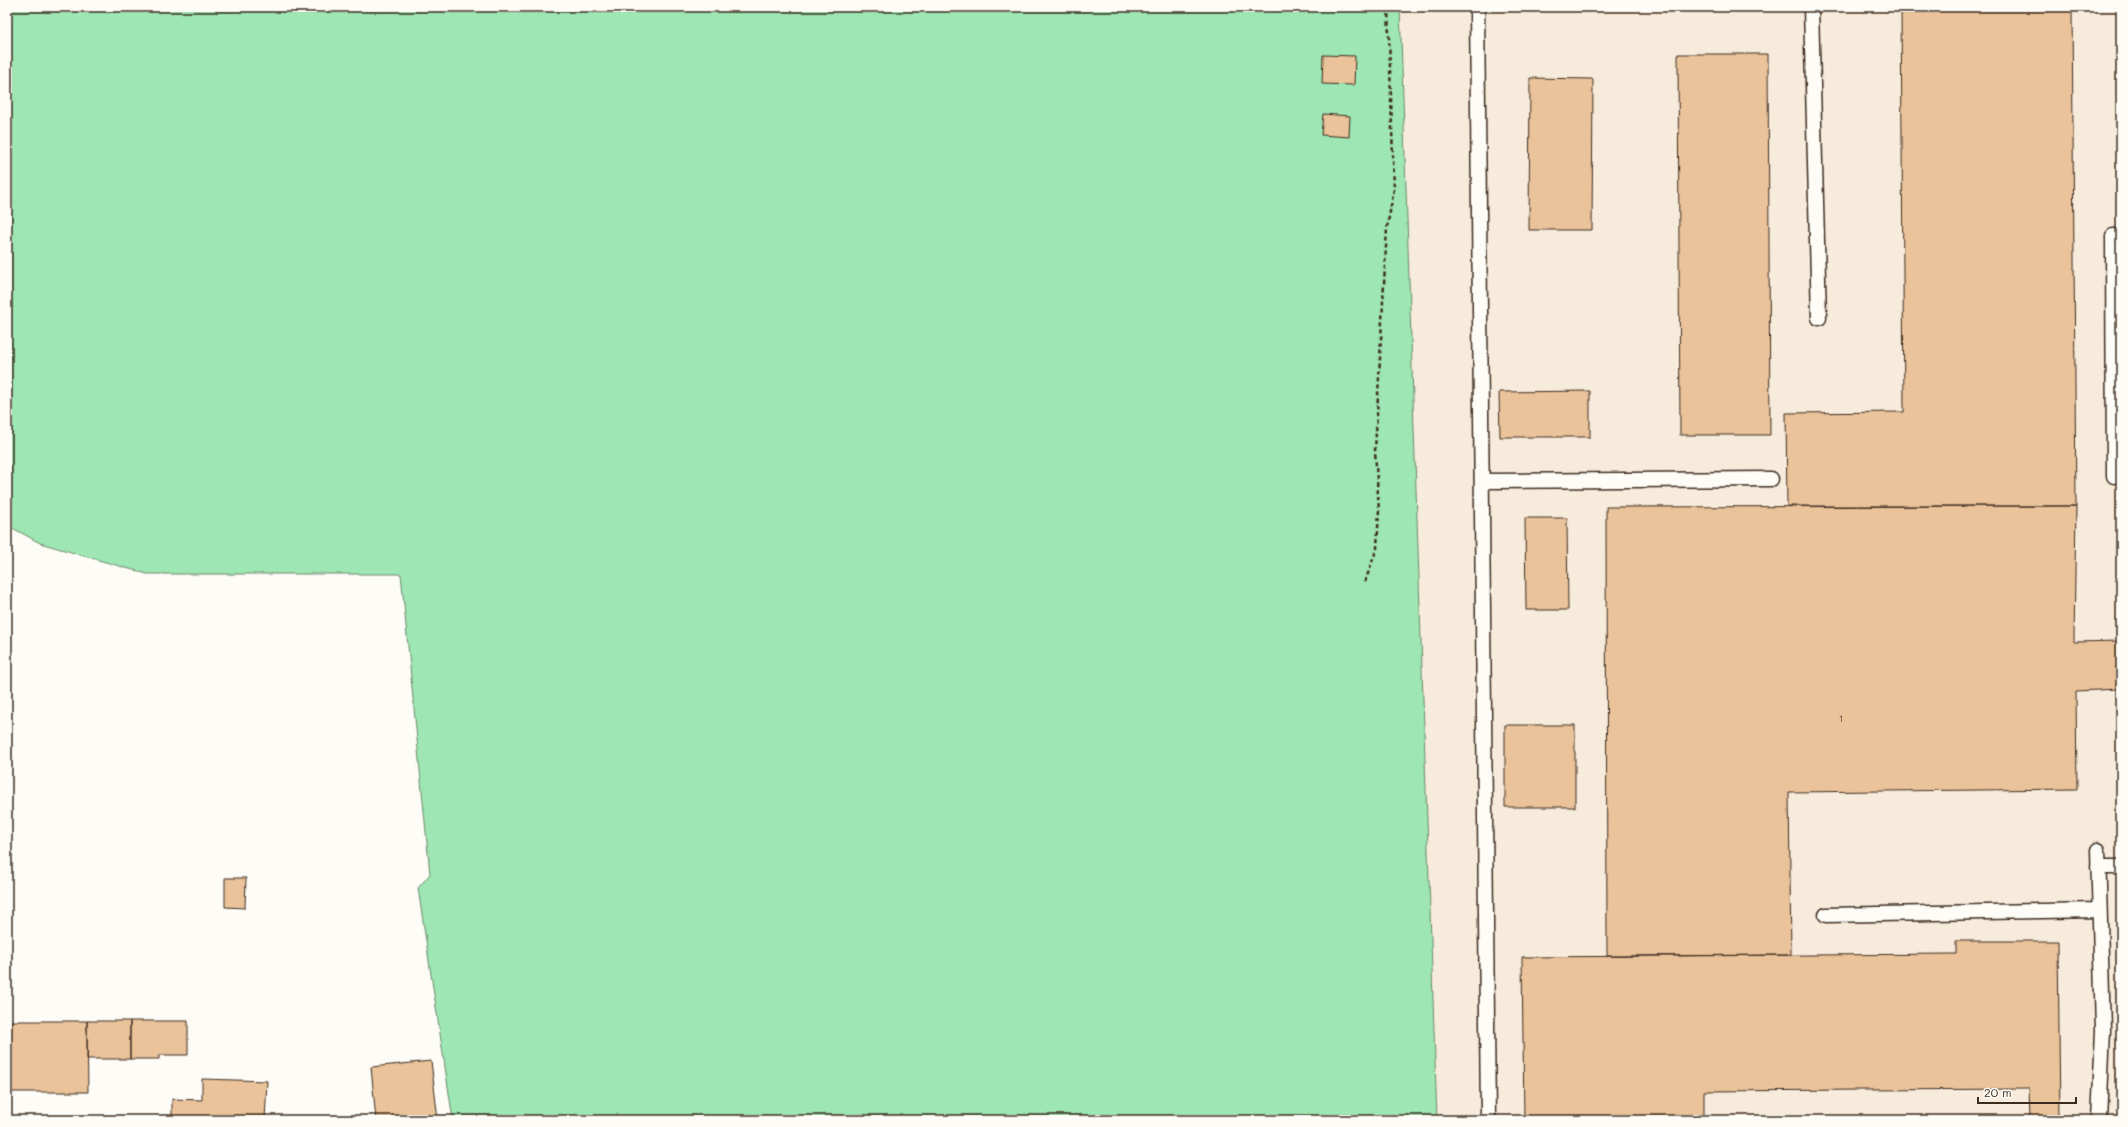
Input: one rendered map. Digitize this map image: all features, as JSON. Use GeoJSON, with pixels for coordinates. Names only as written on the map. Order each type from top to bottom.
{"type":"FeatureCollection","features":[{"type":"Feature","properties":{"kind":"lane"},"geometry":{"type":"LineString","coordinates":[[1477,7],[1488,1120]]}},
{"type":"Feature","properties":{"kind":"lane"},"geometry":{"type":"LineString","coordinates":[[1811,7],[1819,318]]}},
{"type":"Feature","properties":{"kind":"lane"},"geometry":{"type":"LineString","coordinates":[[2114,476],[2113,236],[2121,236]]}},
{"type":"Feature","properties":{"kind":"lane"},"geometry":{"type":"LineString","coordinates":[[1482,480],[1771,479]]}},
{"type":"Feature","properties":{"kind":"lane"},"geometry":{"type":"LineString","coordinates":[[2098,850],[2103,1030],[2099,1120]]}},
{"type":"Feature","properties":{"kind":"lane"},"geometry":{"type":"LineString","coordinates":[[2098,867],[2121,867]]}},
{"type":"Feature","properties":{"kind":"lane"},"geometry":{"type":"LineString","coordinates":[[1826,915],[2099,910]]}},
{"type":"Feature","properties":{"kind":"path"},"geometry":{"type":"LineString","coordinates":[[1365,582],[1377,548],[1379,510],[1375,451],[1387,228],[1394,189],[1388,7]]}},
{"type":"Feature","properties":{"kind":"shaded area"},"geometry":{"type":"Polygon","coordinates":[[[1400,7],[2121,7],[2121,1120],[1437,1120],[1400,7]]]}},
{"type":"Feature","properties":{"kind":"green space"},"geometry":{"type":"Polygon","coordinates":[[[7,7],[1400,7],[1437,1120],[453,1120],[418,888],[430,874],[401,574],[147,574],[40,543],[7,525],[7,7]]]}},
{"type":"Feature","properties":{"kind":"building"},"geometry":{"type":"Polygon","coordinates":[[[1511,7],[1600,7],[1511,9],[1511,7]]]}},
{"type":"Feature","properties":{"kind":"building"},"geometry":{"type":"Polygon","coordinates":[[[1901,7],[2072,7],[2076,506],[1787,506],[1786,413],[1904,412],[1901,7]]]}},
{"type":"Feature","properties":{"kind":"building"},"geometry":{"type":"Polygon","coordinates":[[[1678,54],[1768,54],[1770,435],[1680,435],[1678,54]]]}},
{"type":"Feature","properties":{"kind":"building"},"geometry":{"type":"Polygon","coordinates":[[[1323,55],[1355,56],[1354,85],[1322,84],[1323,55]]]}},
{"type":"Feature","properties":{"kind":"building"},"geometry":{"type":"Polygon","coordinates":[[[1530,78],[1593,79],[1592,230],[1529,230],[1530,78]]]}},
{"type":"Feature","properties":{"kind":"building"},"geometry":{"type":"Polygon","coordinates":[[[1323,114],[1350,116],[1349,137],[1321,135],[1323,114]]]}},
{"type":"Feature","properties":{"kind":"building"},"geometry":{"type":"Polygon","coordinates":[[[1590,391],[1590,437],[1500,437],[1499,392],[1590,391]]]}},
{"type":"Feature","properties":{"kind":"building"},"geometry":{"type":"Polygon","coordinates":[[[2076,506],[2074,642],[2120,641],[2117,551],[2121,551],[2121,745],[2119,689],[2076,691],[2077,789],[1789,792],[1791,955],[1607,956],[1606,507],[2076,506]]]}},
{"type":"Feature","properties":{"kind":"building"},"geometry":{"type":"Polygon","coordinates":[[[1525,518],[1567,518],[1568,610],[1526,610],[1525,518]]]}},
{"type":"Feature","properties":{"kind":"building"},"geometry":{"type":"Polygon","coordinates":[[[1505,725],[1575,725],[1575,807],[1505,807],[1505,725]]]}},
{"type":"Feature","properties":{"kind":"building"},"geometry":{"type":"Polygon","coordinates":[[[225,878],[246,878],[245,908],[225,907],[225,878]]]}},
{"type":"Feature","properties":{"kind":"building"},"geometry":{"type":"Polygon","coordinates":[[[1956,941],[2058,941],[2060,1120],[2030,1120],[2029,1089],[1704,1091],[1704,1120],[1524,1120],[1522,957],[1956,954],[1956,941]]]}},
{"type":"Feature","properties":{"kind":"building"},"geometry":{"type":"Polygon","coordinates":[[[7,1021],[87,1021],[88,1092],[7,1092],[7,1021]]]}},
{"type":"Feature","properties":{"kind":"building"},"geometry":{"type":"Polygon","coordinates":[[[87,1021],[130,1021],[130,1059],[87,1059],[87,1021]]]}},
{"type":"Feature","properties":{"kind":"building"},"geometry":{"type":"Polygon","coordinates":[[[130,1021],[188,1021],[188,1055],[159,1055],[159,1059],[130,1059],[130,1021]]]}},
{"type":"Feature","properties":{"kind":"building"},"geometry":{"type":"Polygon","coordinates":[[[431,1061],[438,1120],[376,1120],[371,1067],[431,1061]]]}},
{"type":"Feature","properties":{"kind":"building"},"geometry":{"type":"Polygon","coordinates":[[[202,1079],[267,1081],[265,1120],[172,1120],[172,1099],[202,1100],[202,1079]]]}}]}
